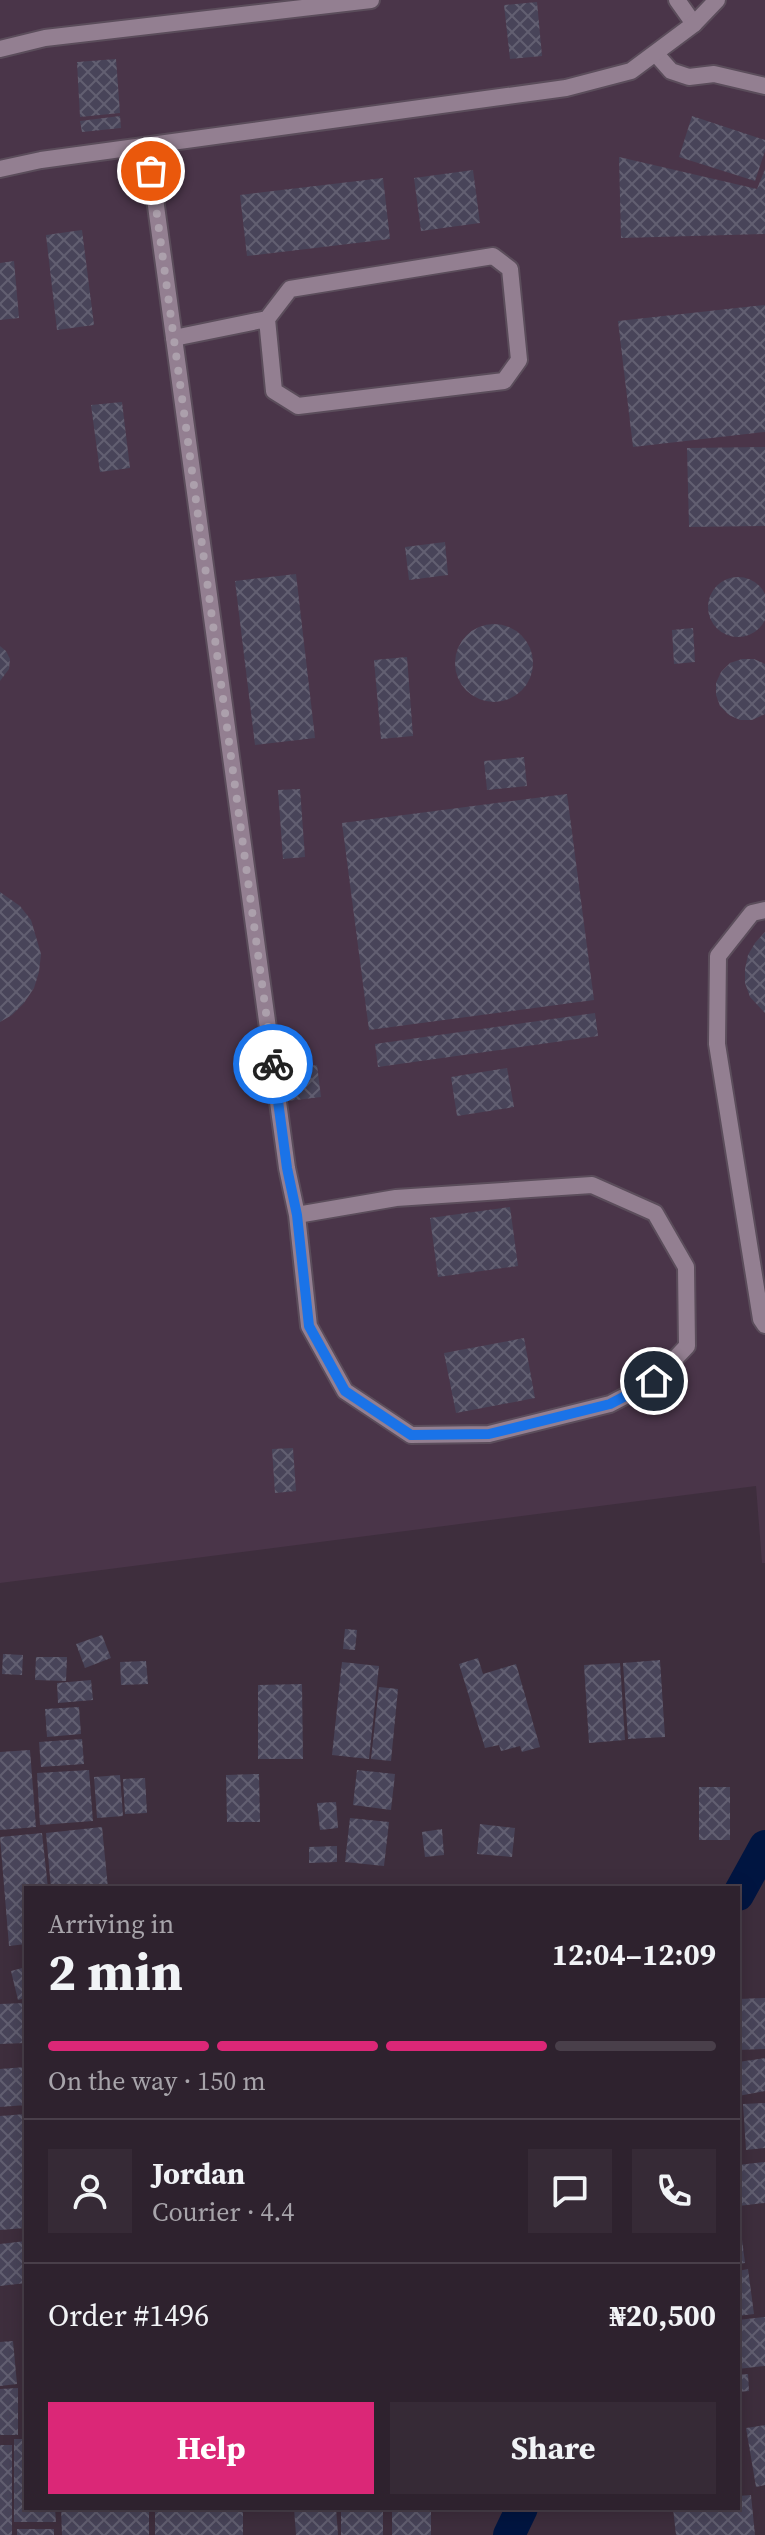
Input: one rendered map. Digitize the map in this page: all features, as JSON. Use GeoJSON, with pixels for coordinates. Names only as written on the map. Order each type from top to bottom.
{"type":"FeatureCollection","features":[{"type":"Feature","properties":{"kind":"lane"},"geometry":{"type":"LineString","coordinates":[[0,49],[45,38],[371,0]]}},
{"type":"Feature","properties":{"kind":"lane"},"geometry":{"type":"LineString","coordinates":[[677,0],[694,24]]}},
{"type":"Feature","properties":{"kind":"lane"},"geometry":{"type":"LineString","coordinates":[[0,169],[41,160],[566,88],[631,71],[694,24],[717,0]]}},
{"type":"Feature","properties":{"kind":"lane"},"geometry":{"type":"LineString","coordinates":[[656,54],[671,71],[689,77],[714,74],[765,86]]}},
{"type":"Feature","properties":{"kind":"lane"},"geometry":{"type":"LineString","coordinates":[[148,147],[285,1152],[297,1215],[309,1326],[345,1391],[411,1435],[489,1434],[610,1404],[654,1381],[687,1346],[686,1267],[655,1213],[592,1185],[396,1198],[297,1215]]}},
{"type":"Feature","properties":{"kind":"lane"},"geometry":{"type":"LineString","coordinates":[[174,338],[267,319],[290,289],[493,256],[510,269],[519,360],[504,381],[298,406],[274,391],[267,319]]}},
{"type":"Feature","properties":{"kind":"lane"},"geometry":{"type":"LineString","coordinates":[[765,910],[752,913],[718,956],[717,1044],[761,1319],[765,1325]]}},
{"type":"Feature","properties":{"kind":"shaded area"},"geometry":{"type":"Polygon","coordinates":[[[0,0],[765,0],[765,1563],[762,1563],[756,1486],[0,1583],[0,0]]]}},
{"type":"Feature","properties":{"kind":"building"},"geometry":{"type":"Polygon","coordinates":[[[537,2],[542,56],[510,59],[504,5],[537,2]]]}},
{"type":"Feature","properties":{"kind":"building"},"geometry":{"type":"Polygon","coordinates":[[[116,59],[120,113],[80,117],[77,62],[116,59]]]}},
{"type":"Feature","properties":{"kind":"building"},"geometry":{"type":"Polygon","coordinates":[[[120,116],[121,128],[82,132],[80,121],[120,116]]]}},
{"type":"Feature","properties":{"kind":"building"},"geometry":{"type":"Polygon","coordinates":[[[692,116],[765,140],[765,151],[755,181],[679,157],[692,116]]]}},
{"type":"Feature","properties":{"kind":"building"},"geometry":{"type":"Polygon","coordinates":[[[619,157],[757,189],[765,169],[765,234],[621,238],[619,157]]]}},
{"type":"Feature","properties":{"kind":"building"},"geometry":{"type":"Polygon","coordinates":[[[473,170],[480,223],[421,231],[414,178],[473,170]]]}},
{"type":"Feature","properties":{"kind":"building"},"geometry":{"type":"Polygon","coordinates":[[[383,178],[390,239],[247,256],[240,195],[383,178]]]}},
{"type":"Feature","properties":{"kind":"building"},"geometry":{"type":"Polygon","coordinates":[[[82,230],[94,325],[57,330],[46,235],[82,230]]]}},
{"type":"Feature","properties":{"kind":"building"},"geometry":{"type":"Polygon","coordinates":[[[14,261],[19,318],[0,320],[0,263],[14,261]]]}},
{"type":"Feature","properties":{"kind":"building"},"geometry":{"type":"Polygon","coordinates":[[[765,305],[765,432],[633,447],[618,321],[765,305]]]}},
{"type":"Feature","properties":{"kind":"building"},"geometry":{"type":"Polygon","coordinates":[[[122,402],[130,468],[100,472],[91,405],[122,402]]]}},
{"type":"Feature","properties":{"kind":"building"},"geometry":{"type":"Polygon","coordinates":[[[765,447],[765,526],[689,527],[687,448],[765,447]]]}},
{"type":"Feature","properties":{"kind":"building"},"geometry":{"type":"Polygon","coordinates":[[[445,542],[448,575],[409,580],[405,547],[445,542]]]}},
{"type":"Feature","properties":{"kind":"building"},"geometry":{"type":"Polygon","coordinates":[[[296,574],[315,738],[255,745],[235,581],[296,574]]]}},
{"type":"Feature","properties":{"kind":"building"},"geometry":{"type":"Polygon","coordinates":[[[738,577],[750,579],[766,595],[766,619],[759,628],[750,635],[738,637],[726,635],[717,628],[710,619],[708,607],[710,595],[717,586],[726,579],[738,577]]]}},
{"type":"Feature","properties":{"kind":"building"},"geometry":{"type":"Polygon","coordinates":[[[486,624],[502,624],[516,630],[527,641],[533,663],[527,685],[516,696],[502,702],[486,702],[472,696],[461,685],[455,671],[455,655],[461,641],[472,630],[486,624]]]}},
{"type":"Feature","properties":{"kind":"building"},"geometry":{"type":"Polygon","coordinates":[[[693,628],[695,662],[674,664],[672,630],[693,628]]]}},
{"type":"Feature","properties":{"kind":"building"},"geometry":{"type":"Polygon","coordinates":[[[0,646],[10,659],[9,669],[0,681],[0,646]]]}},
{"type":"Feature","properties":{"kind":"building"},"geometry":{"type":"Polygon","coordinates":[[[407,657],[413,736],[381,739],[374,660],[407,657]]]}},
{"type":"Feature","properties":{"kind":"building"},"geometry":{"type":"Polygon","coordinates":[[[754,659],[765,664],[765,714],[752,720],[740,720],[729,715],[720,706],[716,695],[716,683],[721,672],[730,663],[754,659]]]}},
{"type":"Feature","properties":{"kind":"building"},"geometry":{"type":"Polygon","coordinates":[[[524,757],[527,786],[487,790],[484,761],[524,757]]]}},
{"type":"Feature","properties":{"kind":"building"},"geometry":{"type":"Polygon","coordinates":[[[300,789],[305,857],[283,859],[278,790],[300,789]]]}},
{"type":"Feature","properties":{"kind":"building"},"geometry":{"type":"Polygon","coordinates":[[[567,794],[594,1000],[369,1030],[342,823],[567,794]]]}},
{"type":"Feature","properties":{"kind":"building"},"geometry":{"type":"Polygon","coordinates":[[[0,892],[20,906],[31,920],[41,954],[34,988],[12,1015],[0,1022],[0,892]]]}},
{"type":"Feature","properties":{"kind":"building"},"geometry":{"type":"Polygon","coordinates":[[[765,932],[765,1013],[750,997],[745,983],[745,969],[748,955],[765,932]]]}},
{"type":"Feature","properties":{"kind":"building"},"geometry":{"type":"Polygon","coordinates":[[[595,1013],[598,1036],[378,1067],[375,1044],[595,1013]]]}},
{"type":"Feature","properties":{"kind":"building"},"geometry":{"type":"Polygon","coordinates":[[[317,1065],[321,1097],[288,1101],[284,1068],[317,1065]]]}},
{"type":"Feature","properties":{"kind":"building"},"geometry":{"type":"Polygon","coordinates":[[[507,1068],[514,1107],[457,1116],[451,1077],[507,1068]]]}},
{"type":"Feature","properties":{"kind":"building"},"geometry":{"type":"Polygon","coordinates":[[[510,1207],[518,1266],[438,1277],[430,1218],[510,1207]]]}},
{"type":"Feature","properties":{"kind":"building"},"geometry":{"type":"Polygon","coordinates":[[[524,1338],[535,1398],[456,1413],[444,1353],[524,1338]]]}},
{"type":"Feature","properties":{"kind":"building"},"geometry":{"type":"Polygon","coordinates":[[[293,1448],[296,1491],[275,1493],[272,1449],[293,1448]]]}},
{"type":"Feature","properties":{"kind":"building"},"geometry":{"type":"Polygon","coordinates":[[[345,1629],[357,1630],[355,1650],[343,1649],[345,1629]]]}},
{"type":"Feature","properties":{"kind":"building"},"geometry":{"type":"Polygon","coordinates":[[[102,1635],[111,1658],[85,1668],[76,1644],[102,1635]]]}},
{"type":"Feature","properties":{"kind":"building"},"geometry":{"type":"Polygon","coordinates":[[[3,1654],[23,1655],[22,1675],[2,1674],[3,1654]]]}},
{"type":"Feature","properties":{"kind":"building"},"geometry":{"type":"Polygon","coordinates":[[[36,1657],[67,1657],[66,1681],[35,1680],[36,1657]]]}},
{"type":"Feature","properties":{"kind":"building"},"geometry":{"type":"Polygon","coordinates":[[[478,1658],[483,1674],[516,1664],[540,1747],[522,1752],[520,1746],[501,1751],[499,1745],[485,1748],[459,1664],[478,1658]]]}},
{"type":"Feature","properties":{"kind":"building"},"geometry":{"type":"Polygon","coordinates":[[[660,1660],[665,1737],[628,1739],[623,1663],[660,1660]]]}},
{"type":"Feature","properties":{"kind":"building"},"geometry":{"type":"Polygon","coordinates":[[[146,1661],[148,1684],[121,1685],[120,1662],[146,1661]]]}},
{"type":"Feature","properties":{"kind":"building"},"geometry":{"type":"Polygon","coordinates":[[[342,1662],[379,1666],[369,1759],[332,1755],[342,1662]]]}},
{"type":"Feature","properties":{"kind":"building"},"geometry":{"type":"Polygon","coordinates":[[[620,1663],[625,1740],[589,1743],[584,1665],[620,1663]]]}},
{"type":"Feature","properties":{"kind":"building"},"geometry":{"type":"Polygon","coordinates":[[[91,1680],[93,1700],[58,1703],[57,1683],[91,1680]]]}},
{"type":"Feature","properties":{"kind":"building"},"geometry":{"type":"Polygon","coordinates":[[[302,1684],[303,1759],[258,1759],[258,1685],[302,1684]]]}},
{"type":"Feature","properties":{"kind":"building"},"geometry":{"type":"Polygon","coordinates":[[[379,1687],[398,1689],[391,1761],[371,1759],[379,1687]]]}},
{"type":"Feature","properties":{"kind":"building"},"geometry":{"type":"Polygon","coordinates":[[[79,1707],[81,1734],[47,1737],[45,1709],[79,1707]]]}},
{"type":"Feature","properties":{"kind":"building"},"geometry":{"type":"Polygon","coordinates":[[[82,1739],[84,1764],[41,1767],[39,1742],[82,1739]]]}},
{"type":"Feature","properties":{"kind":"building"},"geometry":{"type":"Polygon","coordinates":[[[30,1750],[36,1827],[0,1830],[0,1752],[30,1750]]]}},
{"type":"Feature","properties":{"kind":"building"},"geometry":{"type":"Polygon","coordinates":[[[89,1770],[93,1821],[40,1825],[37,1773],[89,1770]]]}},
{"type":"Feature","properties":{"kind":"building"},"geometry":{"type":"Polygon","coordinates":[[[357,1770],[395,1774],[391,1810],[353,1805],[357,1770]]]}},
{"type":"Feature","properties":{"kind":"building"},"geometry":{"type":"Polygon","coordinates":[[[259,1774],[260,1822],[227,1822],[226,1775],[259,1774]]]}},
{"type":"Feature","properties":{"kind":"building"},"geometry":{"type":"Polygon","coordinates":[[[120,1775],[123,1816],[97,1818],[94,1777],[120,1775]]]}},
{"type":"Feature","properties":{"kind":"building"},"geometry":{"type":"Polygon","coordinates":[[[145,1778],[147,1813],[125,1814],[123,1779],[145,1778]]]}},
{"type":"Feature","properties":{"kind":"building"},"geometry":{"type":"Polygon","coordinates":[[[699,1787],[730,1787],[730,1840],[699,1840],[699,1787]]]}},
{"type":"Feature","properties":{"kind":"building"},"geometry":{"type":"Polygon","coordinates":[[[336,1802],[338,1828],[320,1830],[317,1803],[336,1802]]]}},
{"type":"Feature","properties":{"kind":"building"},"geometry":{"type":"Polygon","coordinates":[[[350,1818],[389,1822],[384,1866],[345,1862],[350,1818]]]}},
{"type":"Feature","properties":{"kind":"building"},"geometry":{"type":"Polygon","coordinates":[[[480,1824],[515,1828],[512,1857],[477,1854],[480,1824]]]}},
{"type":"Feature","properties":{"kind":"building"},"geometry":{"type":"Polygon","coordinates":[[[102,1827],[108,1886],[51,1886],[46,1833],[102,1827]]]}},
{"type":"Feature","properties":{"kind":"building"},"geometry":{"type":"Polygon","coordinates":[[[442,1829],[444,1855],[425,1857],[422,1832],[442,1829]]]}},
{"type":"Feature","properties":{"kind":"building"},"geometry":{"type":"Polygon","coordinates":[[[42,1833],[48,1886],[24,1886],[24,1944],[9,1946],[0,1837],[42,1833]]]}},
{"type":"Feature","properties":{"kind":"building"},"geometry":{"type":"Polygon","coordinates":[[[337,1846],[337,1862],[309,1863],[309,1847],[337,1846]]]}},
{"type":"Feature","properties":{"kind":"building"},"geometry":{"type":"Polygon","coordinates":[[[24,1968],[24,1998],[18,2000],[11,1971],[24,1968]]]}},
{"type":"Feature","properties":{"kind":"building"},"geometry":{"type":"Polygon","coordinates":[[[765,1998],[765,2049],[740,2050],[740,1999],[765,1998]]]}},
{"type":"Feature","properties":{"kind":"building"},"geometry":{"type":"Polygon","coordinates":[[[24,2003],[24,2043],[0,2044],[0,2004],[24,2003]]]}},
{"type":"Feature","properties":{"kind":"building"},"geometry":{"type":"Polygon","coordinates":[[[765,2058],[765,2091],[740,2096],[740,2062],[765,2058]]]}},
{"type":"Feature","properties":{"kind":"building"},"geometry":{"type":"Polygon","coordinates":[[[24,2067],[24,2105],[0,2107],[0,2069],[24,2067]]]}},
{"type":"Feature","properties":{"kind":"building"},"geometry":{"type":"Polygon","coordinates":[[[765,2103],[765,2148],[746,2150],[743,2104],[765,2103]]]}},
{"type":"Feature","properties":{"kind":"building"},"geometry":{"type":"Polygon","coordinates":[[[24,2114],[24,2228],[0,2230],[0,2116],[24,2114]]]}},
{"type":"Feature","properties":{"kind":"building"},"geometry":{"type":"Polygon","coordinates":[[[765,2162],[765,2203],[740,2206],[740,2165],[765,2162]]]}},
{"type":"Feature","properties":{"kind":"building"},"geometry":{"type":"Polygon","coordinates":[[[740,2224],[745,2263],[740,2264],[740,2224]]]}},
{"type":"Feature","properties":{"kind":"building"},"geometry":{"type":"Polygon","coordinates":[[[24,2241],[24,2283],[0,2286],[0,2244],[24,2241]]]}},
{"type":"Feature","properties":{"kind":"building"},"geometry":{"type":"Polygon","coordinates":[[[748,2269],[754,2314],[740,2316],[740,2271],[748,2269]]]}},
{"type":"Feature","properties":{"kind":"building"},"geometry":{"type":"Polygon","coordinates":[[[765,2317],[765,2366],[740,2369],[740,2320],[765,2317]]]}},
{"type":"Feature","properties":{"kind":"building"},"geometry":{"type":"Polygon","coordinates":[[[13,2341],[17,2384],[0,2386],[0,2342],[13,2341]]]}},
{"type":"Feature","properties":{"kind":"building"},"geometry":{"type":"Polygon","coordinates":[[[748,2374],[749,2391],[740,2392],[740,2375],[748,2374]]]}},
{"type":"Feature","properties":{"kind":"building"},"geometry":{"type":"Polygon","coordinates":[[[18,2388],[18,2435],[0,2435],[0,2389],[18,2388]]]}},
{"type":"Feature","properties":{"kind":"building"},"geometry":{"type":"Polygon","coordinates":[[[765,2425],[765,2485],[756,2487],[746,2428],[765,2425]]]}},
{"type":"Feature","properties":{"kind":"building"},"geometry":{"type":"Polygon","coordinates":[[[14,2439],[24,2439],[24,2510],[55,2510],[56,2522],[14,2522],[14,2439]]]}},
{"type":"Feature","properties":{"kind":"building"},"geometry":{"type":"Polygon","coordinates":[[[0,2445],[12,2445],[12,2535],[0,2535],[0,2445]]]}},
{"type":"Feature","properties":{"kind":"building"},"geometry":{"type":"Polygon","coordinates":[[[751,2495],[755,2535],[676,2535],[673,2510],[740,2510],[740,2496],[751,2495]]]}},
{"type":"Feature","properties":{"kind":"building"},"geometry":{"type":"Polygon","coordinates":[[[61,2510],[149,2510],[149,2535],[62,2535],[61,2510]]]}},
{"type":"Feature","properties":{"kind":"building"},"geometry":{"type":"Polygon","coordinates":[[[155,2510],[243,2510],[243,2535],[155,2535],[155,2510]]]}},
{"type":"Feature","properties":{"kind":"building"},"geometry":{"type":"Polygon","coordinates":[[[294,2510],[336,2510],[338,2535],[296,2535],[294,2510]]]}},
{"type":"Feature","properties":{"kind":"building"},"geometry":{"type":"Polygon","coordinates":[[[341,2510],[383,2510],[383,2535],[341,2535],[341,2510]]]}},
{"type":"Feature","properties":{"kind":"building"},"geometry":{"type":"Polygon","coordinates":[[[392,2510],[431,2510],[431,2535],[392,2535],[392,2510]]]}},
{"type":"Feature","properties":{"kind":"building"},"geometry":{"type":"Polygon","coordinates":[[[17,2529],[54,2529],[54,2535],[17,2535],[17,2529]]]}},
{"type":"Feature","properties":{"kind":"waterway"},"geometry":{"type":"LineString","coordinates":[[740,1891],[765,1846]]}},
{"type":"Feature","properties":{"kind":"waterway"},"geometry":{"type":"LineString","coordinates":[[509,2535],[521,2510]]}},
{"type":"Feature","properties":{"kind":"way so far"},"geometry":{"type":"LineString","coordinates":[[151,171],[273,1064]]}},
{"type":"Feature","properties":{"kind":"route"},"geometry":{"type":"LineString","coordinates":[[273,1064],[287,1168],[297,1215],[309,1326],[345,1391],[411,1435],[489,1434],[610,1404],[654,1381]]}}]}
